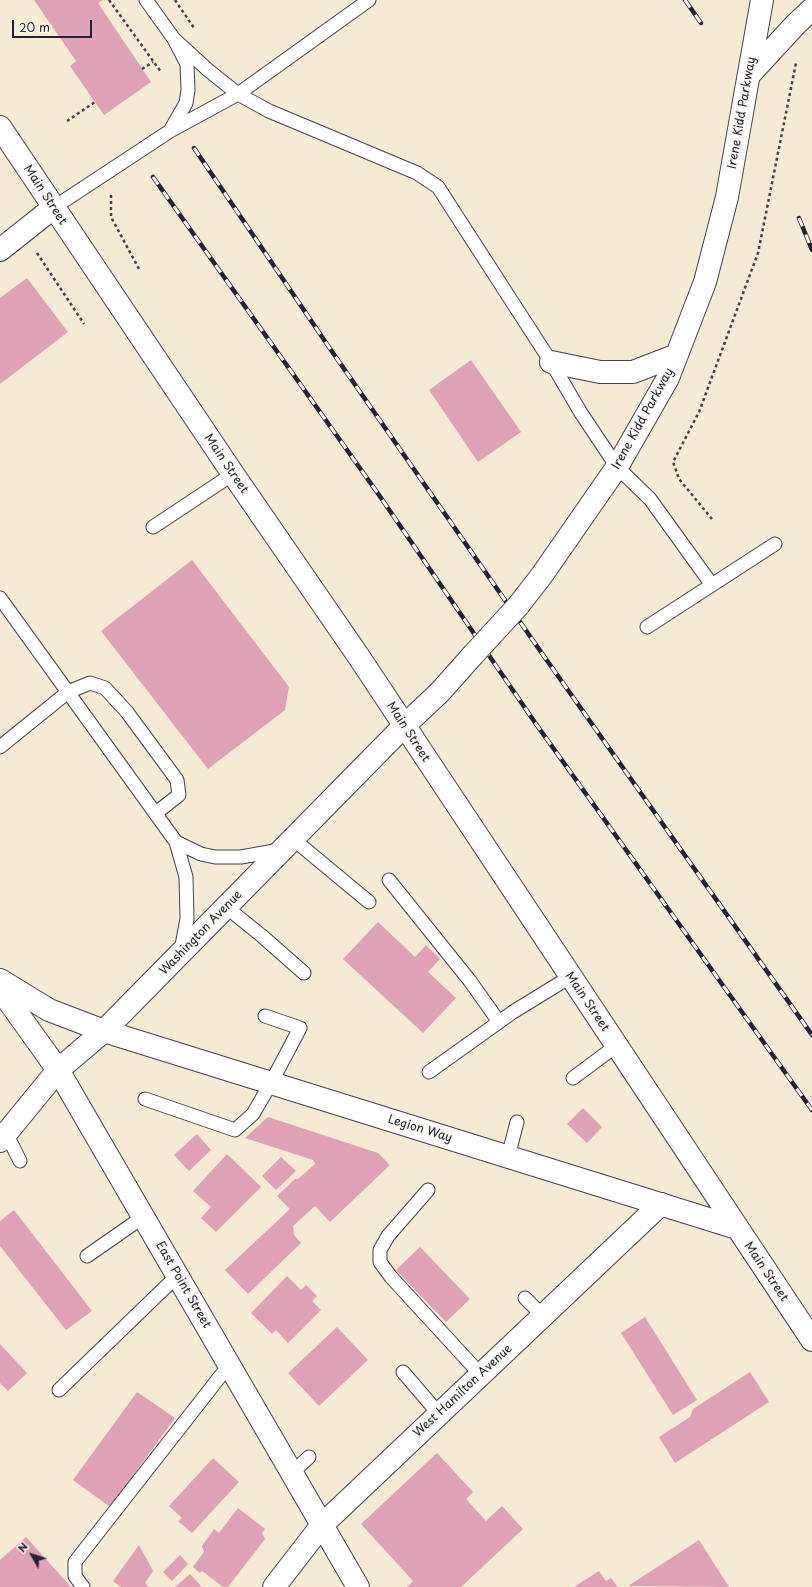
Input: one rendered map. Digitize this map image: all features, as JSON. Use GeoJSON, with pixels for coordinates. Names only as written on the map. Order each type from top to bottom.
{"type":"FeatureCollection","features":[{"type":"Feature","properties":{"kind":"main road","name":"Irene Kidd Parkway"},"geometry":{"type":"LineString","coordinates":[[404,726],[440,692],[518,606],[542,575],[617,467],[668,378],[705,282],[728,197],[762,0]]}},
{"type":"Feature","properties":{"kind":"main road"},"geometry":{"type":"LineString","coordinates":[[749,75],[796,24],[812,10]]}},
{"type":"Feature","properties":{"kind":"main road","name":"Main Street"},"geometry":{"type":"LineString","coordinates":[[0,127],[233,474],[359,657],[812,1340]]}},
{"type":"Feature","properties":{"kind":"main road"},"geometry":{"type":"LineString","coordinates":[[0,250],[54,208]]}},
{"type":"Feature","properties":{"kind":"main road"},"geometry":{"type":"LineString","coordinates":[[551,362],[600,372],[633,372],[677,355]]}},
{"type":"Feature","properties":{"kind":"main road","name":"Washington Avenue"},"geometry":{"type":"LineString","coordinates":[[3,1137],[58,1070],[104,1031],[404,726]]}},
{"type":"Feature","properties":{"kind":"main road"},"geometry":{"type":"LineString","coordinates":[[0,980],[49,1010],[104,1031]]}},
{"type":"Feature","properties":{"kind":"main road","name":"East Point Street"},"geometry":{"type":"LineString","coordinates":[[0,988],[58,1070],[358,1587]]}},
{"type":"Feature","properties":{"kind":"main road","name":"Legion Way"},"geometry":{"type":"LineString","coordinates":[[104,1031],[737,1228]]}},
{"type":"Feature","properties":{"kind":"main road","name":"West Hamilton Avenue"},"geometry":{"type":"LineString","coordinates":[[274,1587],[322,1525],[662,1204]]}},
{"type":"Feature","properties":{"kind":"lane"},"geometry":{"type":"LineString","coordinates":[[146,0],[174,39],[187,64],[188,90],[186,103],[170,131]]}},
{"type":"Feature","properties":{"kind":"lane"},"geometry":{"type":"LineString","coordinates":[[54,208],[170,131],[238,94],[369,0]]}},
{"type":"Feature","properties":{"kind":"lane"},"geometry":{"type":"LineString","coordinates":[[174,39],[208,70],[238,94],[269,111],[390,163],[417,173],[438,187],[617,467],[650,499],[712,585]]}},
{"type":"Feature","properties":{"kind":"lane"},"geometry":{"type":"LineString","coordinates":[[153,527],[233,474]]}},
{"type":"Feature","properties":{"kind":"lane"},"geometry":{"type":"LineString","coordinates":[[647,627],[775,544]]}},
{"type":"Feature","properties":{"kind":"lane"},"geometry":{"type":"LineString","coordinates":[[0,598],[176,842],[186,877],[187,919],[180,955]]}},
{"type":"Feature","properties":{"kind":"lane"},"geometry":{"type":"LineString","coordinates":[[0,747],[68,692],[90,683],[105,688],[127,712],[178,780],[179,795],[156,813]]}},
{"type":"Feature","properties":{"kind":"lane"},"geometry":{"type":"LineString","coordinates":[[176,842],[201,854],[215,857],[241,857],[288,844],[369,902]]}},
{"type":"Feature","properties":{"kind":"lane"},"geometry":{"type":"LineString","coordinates":[[389,880],[470,981],[499,1022]]}},
{"type":"Feature","properties":{"kind":"lane"},"geometry":{"type":"LineString","coordinates":[[226,907],[262,936],[304,974]]}},
{"type":"Feature","properties":{"kind":"lane"},"geometry":{"type":"LineString","coordinates":[[429,1072],[499,1022],[570,977]]}},
{"type":"Feature","properties":{"kind":"lane"},"geometry":{"type":"LineString","coordinates":[[145,1099],[235,1130],[253,1114],[300,1028],[265,1016]]}},
{"type":"Feature","properties":{"kind":"lane"},"geometry":{"type":"LineString","coordinates":[[573,1078],[616,1046]]}},
{"type":"Feature","properties":{"kind":"lane"},"geometry":{"type":"LineString","coordinates":[[508,1157],[517,1122]]}},
{"type":"Feature","properties":{"kind":"lane"},"geometry":{"type":"LineString","coordinates":[[3,1137],[20,1161]]}},
{"type":"Feature","properties":{"kind":"lane"},"geometry":{"type":"LineString","coordinates":[[428,1190],[388,1236],[380,1250],[380,1262],[391,1277],[481,1374]]}},
{"type":"Feature","properties":{"kind":"lane"},"geometry":{"type":"LineString","coordinates":[[87,1256],[143,1217]]}},
{"type":"Feature","properties":{"kind":"lane"},"geometry":{"type":"LineString","coordinates":[[59,1390],[177,1276]]}},
{"type":"Feature","properties":{"kind":"lane"},"geometry":{"type":"LineString","coordinates":[[525,1298],[543,1316]]}},
{"type":"Feature","properties":{"kind":"lane"},"geometry":{"type":"LineString","coordinates":[[82,1587],[75,1576],[75,1562],[228,1365]]}},
{"type":"Feature","properties":{"kind":"lane"},"geometry":{"type":"LineString","coordinates":[[403,1372],[439,1414]]}},
{"type":"Feature","properties":{"kind":"lane"},"geometry":{"type":"LineString","coordinates":[[292,1473],[309,1457]]}},
{"type":"Feature","properties":{"kind":"path"},"geometry":{"type":"LineString","coordinates":[[109,0],[161,72]]}},
{"type":"Feature","properties":{"kind":"path"},"geometry":{"type":"LineString","coordinates":[[142,69],[153,62]]}},
{"type":"Feature","properties":{"kind":"path"},"geometry":{"type":"LineString","coordinates":[[712,519],[679,479],[673,462],[699,412],[758,253],[796,62]]}},
{"type":"Feature","properties":{"kind":"path"},"geometry":{"type":"LineString","coordinates":[[67,121],[94,102]]}},
{"type":"Feature","properties":{"kind":"path"},"geometry":{"type":"LineString","coordinates":[[111,193],[110,217],[139,270]]}},
{"type":"Feature","properties":{"kind":"path"},"geometry":{"type":"LineString","coordinates":[[35,250],[84,324]]}},
{"type":"Feature","properties":{"kind":"building"},"geometry":{"type":"Polygon","coordinates":[[[34,0],[103,0],[98,3],[151,82],[104,115],[70,66],[76,61],[34,0]]]}},
{"type":"Feature","properties":{"kind":"building"},"geometry":{"type":"Polygon","coordinates":[[[27,278],[68,332],[0,384],[0,298],[27,278]]]}},
{"type":"Feature","properties":{"kind":"building"},"geometry":{"type":"Polygon","coordinates":[[[471,360],[521,432],[478,462],[429,390],[471,360]]]}},
{"type":"Feature","properties":{"kind":"building"},"geometry":{"type":"Polygon","coordinates":[[[192,560],[289,687],[285,710],[208,769],[101,631],[192,560]]]}},
{"type":"Feature","properties":{"kind":"building"},"geometry":{"type":"Polygon","coordinates":[[[378,922],[415,957],[426,945],[440,959],[428,972],[456,998],[423,1033],[343,959],[378,922]]]}},
{"type":"Feature","properties":{"kind":"building"},"geometry":{"type":"Polygon","coordinates":[[[583,1108],[602,1127],[587,1143],[567,1124],[583,1108]]]}},
{"type":"Feature","properties":{"kind":"building"},"geometry":{"type":"Polygon","coordinates":[[[268,1117],[378,1153],[390,1165],[330,1222],[315,1206],[293,1226],[294,1235],[301,1243],[248,1294],[225,1270],[290,1209],[277,1196],[295,1179],[298,1179],[315,1164],[313,1160],[245,1138],[268,1117]]]}},
{"type":"Feature","properties":{"kind":"building"},"geometry":{"type":"Polygon","coordinates":[[[197,1134],[211,1150],[189,1171],[174,1155],[197,1134]]]}},
{"type":"Feature","properties":{"kind":"building"},"geometry":{"type":"Polygon","coordinates":[[[227,1154],[261,1187],[216,1232],[201,1218],[211,1207],[193,1191],[227,1154]]]}},
{"type":"Feature","properties":{"kind":"building"},"geometry":{"type":"Polygon","coordinates":[[[281,1157],[296,1171],[276,1190],[262,1176],[281,1157]]]}},
{"type":"Feature","properties":{"kind":"building"},"geometry":{"type":"Polygon","coordinates":[[[14,1210],[92,1311],[66,1330],[0,1246],[0,1221],[14,1210]]]}},
{"type":"Feature","properties":{"kind":"building"},"geometry":{"type":"Polygon","coordinates":[[[420,1247],[470,1299],[446,1322],[396,1270],[420,1247]]]}},
{"type":"Feature","properties":{"kind":"building"},"geometry":{"type":"Polygon","coordinates":[[[287,1276],[301,1290],[306,1285],[317,1296],[312,1301],[321,1310],[288,1343],[276,1330],[272,1334],[251,1313],[287,1276]]]}},
{"type":"Feature","properties":{"kind":"building"},"geometry":{"type":"Polygon","coordinates":[[[645,1317],[697,1400],[673,1415],[621,1333],[645,1317]]]}},
{"type":"Feature","properties":{"kind":"building"},"geometry":{"type":"Polygon","coordinates":[[[337,1327],[368,1360],[319,1406],[288,1373],[337,1327]]]}},
{"type":"Feature","properties":{"kind":"building"},"geometry":{"type":"Polygon","coordinates":[[[0,1344],[27,1373],[8,1391],[0,1383],[0,1344]]]}},
{"type":"Feature","properties":{"kind":"building"},"geometry":{"type":"Polygon","coordinates":[[[750,1372],[769,1402],[675,1463],[659,1437],[690,1417],[693,1409],[750,1372]]]}},
{"type":"Feature","properties":{"kind":"building"},"geometry":{"type":"Polygon","coordinates":[[[137,1392],[175,1418],[110,1507],[73,1480],[137,1392]]]}},
{"type":"Feature","properties":{"kind":"building"},"geometry":{"type":"Polygon","coordinates":[[[437,1453],[473,1492],[466,1499],[486,1521],[502,1506],[523,1529],[461,1587],[407,1587],[413,1581],[361,1524],[437,1453]]]}},
{"type":"Feature","properties":{"kind":"building"},"geometry":{"type":"Polygon","coordinates":[[[213,1458],[239,1482],[192,1533],[178,1521],[182,1518],[169,1506],[213,1458]]]}},
{"type":"Feature","properties":{"kind":"building"},"geometry":{"type":"Polygon","coordinates":[[[238,1508],[265,1529],[262,1533],[265,1539],[228,1587],[223,1587],[202,1571],[200,1573],[193,1567],[204,1552],[202,1546],[214,1529],[219,1533],[238,1508]]]}},
{"type":"Feature","properties":{"kind":"building"},"geometry":{"type":"Polygon","coordinates":[[[26,1537],[71,1587],[0,1587],[0,1560],[26,1537]]]}},
{"type":"Feature","properties":{"kind":"building"},"geometry":{"type":"Polygon","coordinates":[[[699,1540],[729,1587],[628,1586],[699,1540]]]}},
{"type":"Feature","properties":{"kind":"building"},"geometry":{"type":"Polygon","coordinates":[[[139,1545],[153,1571],[145,1583],[149,1587],[121,1587],[113,1581],[139,1545]]]}},
{"type":"Feature","properties":{"kind":"building"},"geometry":{"type":"Polygon","coordinates":[[[180,1555],[188,1564],[172,1581],[163,1572],[180,1555]]]}},
{"type":"Feature","properties":{"kind":"building"},"geometry":{"type":"Polygon","coordinates":[[[599,1571],[606,1581],[611,1578],[618,1587],[574,1587],[599,1571]]]}},
{"type":"Feature","properties":{"kind":"building"},"geometry":{"type":"Polygon","coordinates":[[[190,1574],[202,1587],[175,1587],[190,1574]]]}},
{"type":"Feature","properties":{"kind":"railway"},"geometry":{"type":"LineString","coordinates":[[685,0],[701,23]]}},
{"type":"Feature","properties":{"kind":"railway"},"geometry":{"type":"LineString","coordinates":[[194,148],[333,353],[541,652],[812,1035]]}},
{"type":"Feature","properties":{"kind":"railway"},"geometry":{"type":"LineString","coordinates":[[153,177],[379,495],[536,724],[812,1110]]}},
{"type":"Feature","properties":{"kind":"railway"},"geometry":{"type":"LineString","coordinates":[[799,218],[812,250]]}}]}
